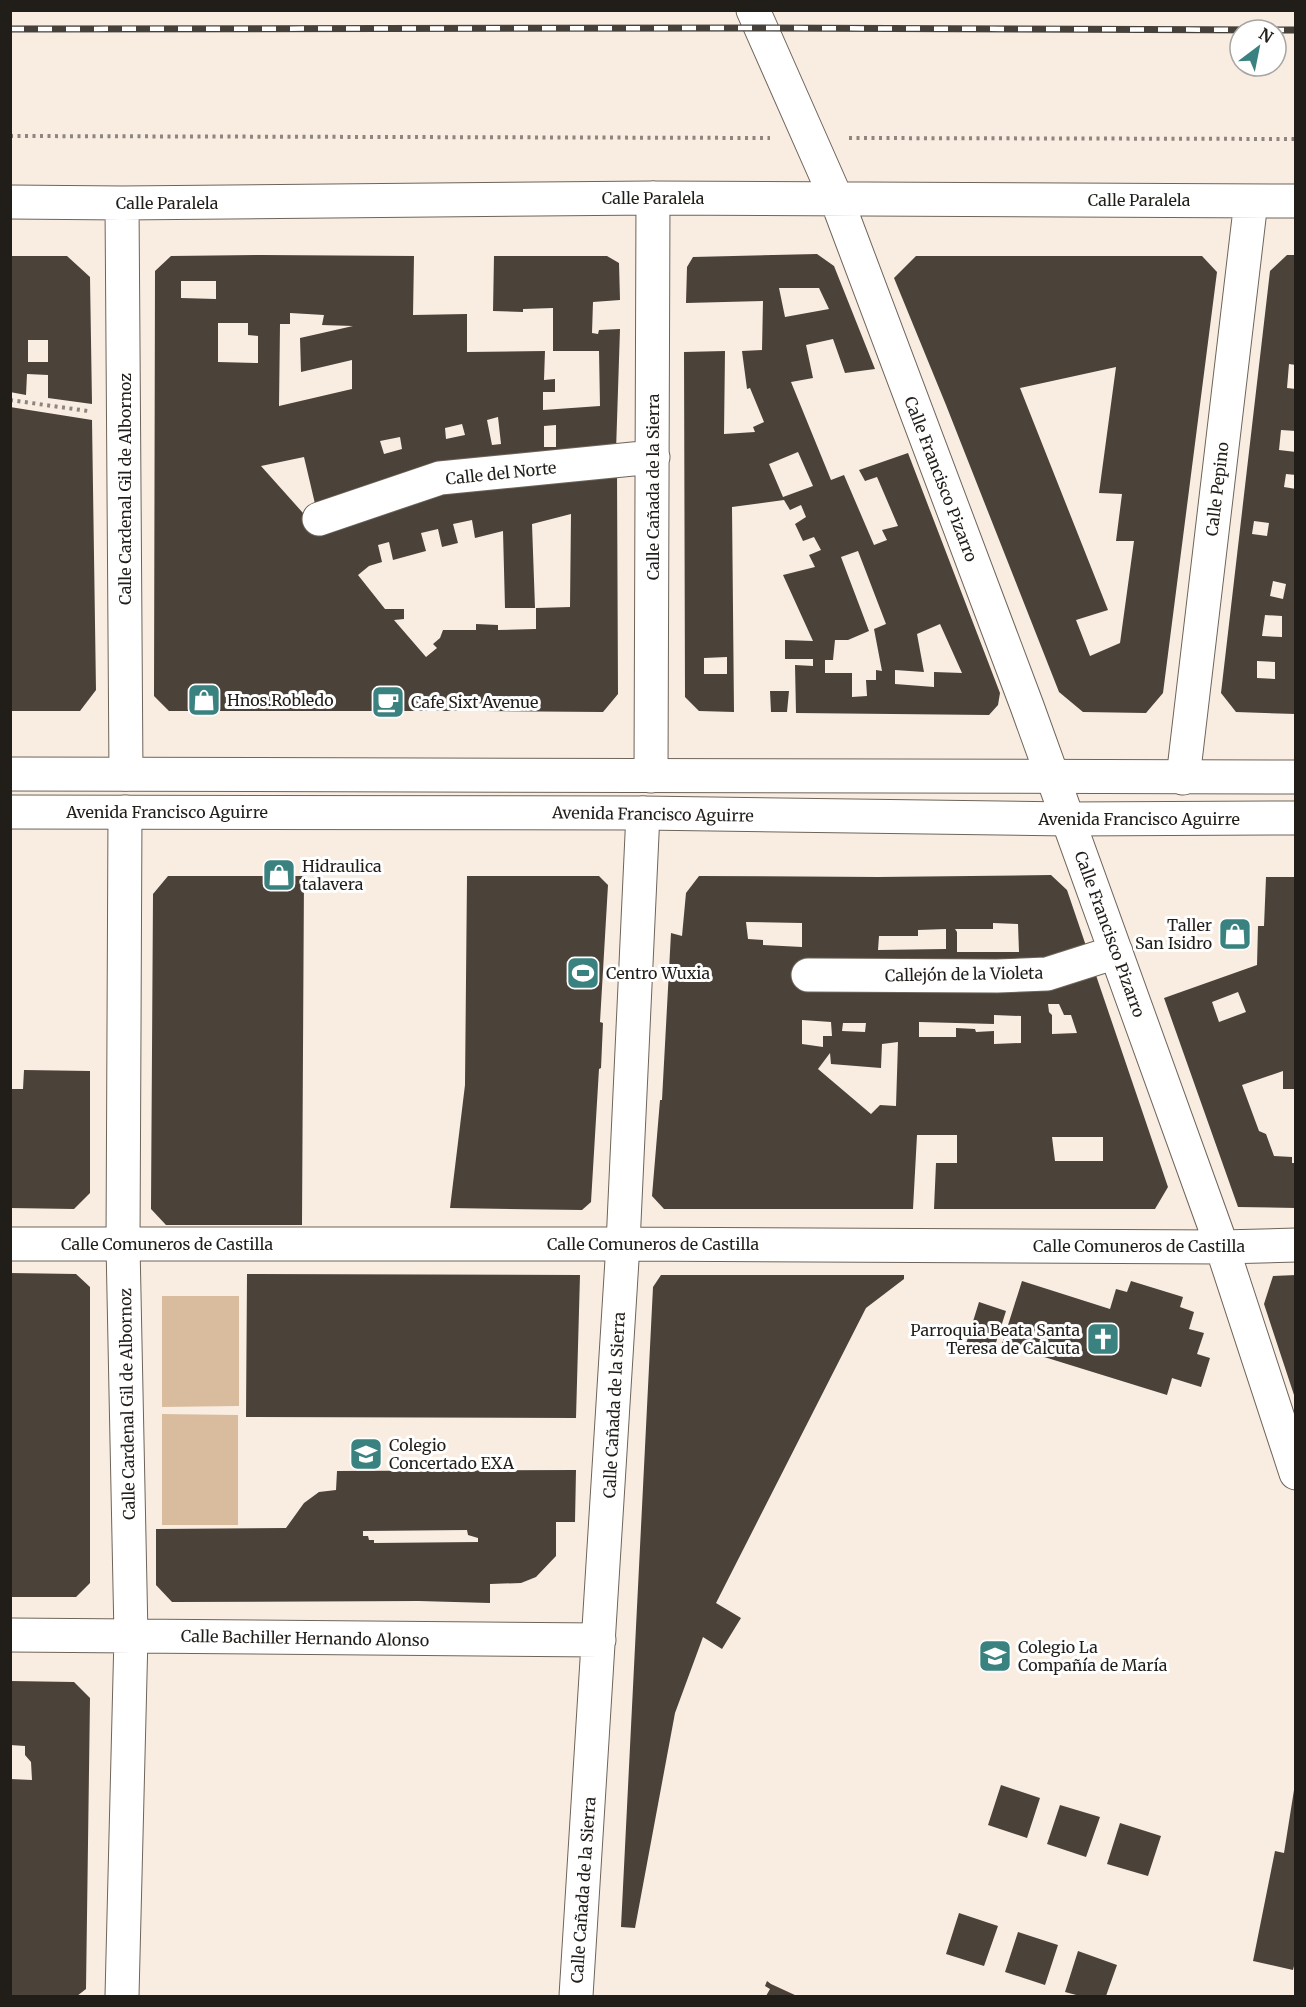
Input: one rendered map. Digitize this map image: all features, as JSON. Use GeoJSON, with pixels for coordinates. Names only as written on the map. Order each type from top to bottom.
{"type":"FeatureCollection","features":[{"type":"Feature","properties":{"kind":"street","name":"Calle Francisco Pizarro"},"geometry":{"type":"LineString","coordinates":[[753,10],[836,198],[1052,775],[1222,1247],[1296,1473]]}},
{"type":"Feature","properties":{"kind":"street","name":"Calle Paralela"},"geometry":{"type":"LineString","coordinates":[[10,202],[653,198],[1296,201]]}},
{"type":"Feature","properties":{"kind":"street","name":"Calle Cañada de la Sierra"},"geometry":{"type":"LineString","coordinates":[[651,776],[653,198]]}},
{"type":"Feature","properties":{"kind":"street","name":"Calle Pepino"},"geometry":{"type":"LineString","coordinates":[[1183,778],[1251,201]]}},
{"type":"Feature","properties":{"kind":"street","name":"Calle Cardenal Gil de Albornoz"},"geometry":{"type":"LineString","coordinates":[[122,203],[126,774]]}},
{"type":"Feature","properties":{"kind":"street","name":"Calle del Norte"},"geometry":{"type":"LineString","coordinates":[[319,519],[440,478],[653,457]]}},
{"type":"Feature","properties":{"kind":"street"},"geometry":{"type":"LineString","coordinates":[[10,774],[1296,777]]}},
{"type":"Feature","properties":{"kind":"street","name":"Avenida Francisco Aguirre"},"geometry":{"type":"LineString","coordinates":[[10,812],[643,813],[1068,819],[1296,818]]}},
{"type":"Feature","properties":{"kind":"street","name":"Calle Cardenal Gil de Albornoz"},"geometry":{"type":"LineString","coordinates":[[122,1996],[131,1636],[123,1245],[125,812]]}},
{"type":"Feature","properties":{"kind":"street","name":"Calle Cañada de la Sierra"},"geometry":{"type":"LineString","coordinates":[[576,1996],[623,1244],[643,813]]}},
{"type":"Feature","properties":{"kind":"street","name":"Callejón de la Violeta"},"geometry":{"type":"LineString","coordinates":[[808,975],[1047,974],[1116,952]]}},
{"type":"Feature","properties":{"kind":"street","name":"Calle Comuneros de Castilla"},"geometry":{"type":"LineString","coordinates":[[10,1244],[1222,1247],[1296,1245]]}},
{"type":"Feature","properties":{"kind":"street","name":"Calle Bachiller Hernando Alonso"},"geometry":{"type":"LineString","coordinates":[[10,1635],[599,1640]]}},
{"type":"Feature","properties":{"kind":"path"},"geometry":{"type":"LineString","coordinates":[[10,136],[1296,139]]}},
{"type":"Feature","properties":{"kind":"path"},"geometry":{"type":"LineString","coordinates":[[10,399],[125,417]]}},
{"type":"Feature","properties":{"kind":"shaded area"},"geometry":{"type":"Polygon","coordinates":[[[162,1296],[239,1296],[239,1406],[162,1407],[162,1296]]]}},
{"type":"Feature","properties":{"kind":"shaded area"},"geometry":{"type":"Polygon","coordinates":[[[162,1414],[238,1415],[238,1525],[162,1525],[162,1414]]]}},
{"type":"Feature","properties":{"kind":"building"},"geometry":{"type":"Polygon","coordinates":[[[817,254],[834,266],[875,369],[845,373],[833,339],[806,345],[813,378],[791,382],[831,480],[844,475],[874,545],[887,540],[882,530],[898,526],[877,477],[865,481],[859,470],[908,453],[1000,693],[998,705],[989,715],[796,713],[795,665],[813,666],[813,659],[785,659],[785,640],[813,641],[783,575],[815,567],[809,555],[821,550],[814,537],[803,541],[795,524],[806,517],[801,505],[790,510],[784,500],[732,507],[734,712],[699,711],[685,697],[684,352],[725,351],[724,434],[755,432],[753,427],[764,422],[750,388],[747,389],[742,351],[762,350],[763,301],[686,303],[687,267],[693,257],[817,254]],[[779,288],[785,317],[829,309],[819,288],[779,288]],[[798,452],[769,464],[783,497],[813,486],[798,452]],[[858,551],[841,557],[869,631],[848,640],[835,640],[833,660],[825,660],[825,673],[852,673],[852,697],[867,696],[866,680],[876,680],[876,670],[882,671],[874,629],[886,624],[858,551]],[[940,624],[917,634],[924,672],[895,670],[895,684],[934,687],[934,672],[962,673],[940,624]],[[727,657],[704,658],[704,674],[727,674],[727,657]]]}},
{"type":"Feature","properties":{"kind":"building"},"geometry":{"type":"Polygon","coordinates":[[[1287,255],[1296,255],[1296,365],[1289,364],[1287,388],[1296,389],[1296,431],[1281,430],[1279,450],[1296,452],[1296,475],[1286,474],[1284,487],[1296,489],[1296,714],[1236,712],[1221,693],[1270,271],[1287,255]],[[1254,521],[1252,534],[1267,536],[1269,523],[1254,521]],[[1273,581],[1270,596],[1283,599],[1286,584],[1273,581]],[[1265,615],[1262,636],[1282,637],[1282,616],[1265,615]],[[1257,661],[1257,678],[1275,679],[1275,662],[1257,661]]]}},
{"type":"Feature","properties":{"kind":"building"},"geometry":{"type":"Polygon","coordinates":[[[10,256],[67,256],[90,277],[92,404],[48,398],[48,375],[27,374],[26,395],[10,392],[10,256]],[[28,340],[28,362],[48,362],[48,340],[28,340]]]}},
{"type":"Feature","properties":{"kind":"building"},"geometry":{"type":"Polygon","coordinates":[[[171,256],[414,256],[413,315],[467,314],[467,352],[545,351],[544,380],[555,379],[555,392],[543,392],[543,410],[600,406],[599,351],[553,351],[553,308],[523,309],[523,312],[493,311],[494,256],[607,256],[619,263],[620,300],[593,302],[592,333],[598,334],[599,330],[620,329],[616,451],[316,508],[304,457],[261,466],[322,532],[429,492],[617,470],[618,694],[603,712],[485,711],[485,703],[475,704],[470,709],[472,711],[169,711],[154,696],[155,271],[171,256]],[[181,281],[181,298],[216,299],[216,281],[181,281]],[[290,313],[290,324],[280,324],[279,406],[352,389],[352,360],[301,372],[300,338],[353,326],[322,325],[324,315],[290,313]],[[218,323],[218,362],[258,363],[258,336],[248,335],[248,323],[218,323]],[[498,417],[487,420],[492,445],[501,444],[498,417]],[[462,424],[445,428],[446,439],[465,435],[462,424]],[[556,425],[544,426],[544,447],[556,447],[556,425]],[[400,437],[380,441],[384,454],[402,449],[400,437]],[[571,514],[532,524],[535,608],[505,608],[503,531],[475,538],[472,520],[453,524],[458,543],[442,547],[438,529],[421,533],[426,551],[393,560],[389,542],[378,545],[382,562],[369,566],[358,575],[385,609],[404,609],[404,619],[394,620],[426,657],[437,648],[433,644],[440,638],[443,630],[476,630],[476,624],[498,625],[498,630],[536,629],[536,608],[570,607],[571,514]]]}},
{"type":"Feature","properties":{"kind":"building"},"geometry":{"type":"Polygon","coordinates":[[[916,256],[1202,256],[1217,272],[1163,693],[1146,713],[1083,712],[1059,692],[894,278],[916,256]],[[1116,367],[1020,388],[1108,610],[1076,620],[1090,656],[1120,643],[1134,541],[1116,541],[1122,494],[1099,493],[1116,367]]]}},
{"type":"Feature","properties":{"kind":"building"},"geometry":{"type":"Polygon","coordinates":[[[10,407],[92,420],[96,690],[80,711],[10,711],[10,407]]]}},
{"type":"Feature","properties":{"kind":"building"},"geometry":{"type":"Polygon","coordinates":[[[770,691],[789,691],[787,712],[771,712],[770,691]]]}},
{"type":"Feature","properties":{"kind":"building"},"geometry":{"type":"Polygon","coordinates":[[[1051,875],[1067,890],[1168,1187],[1155,1209],[934,1209],[936,1163],[957,1163],[957,1135],[917,1135],[913,1209],[664,1209],[652,1196],[660,1100],[662,1100],[671,933],[682,936],[686,893],[699,876],[1051,875]],[[746,922],[748,939],[763,940],[763,945],[802,947],[802,923],[746,922]],[[993,923],[993,929],[955,929],[957,952],[1019,952],[1018,924],[993,923]],[[946,929],[918,930],[918,936],[879,936],[878,950],[946,949],[946,929]],[[1048,1004],[1052,1015],[1052,1034],[1077,1033],[1071,1015],[1064,1015],[1059,1004],[1048,1004]],[[994,1015],[994,1024],[919,1022],[919,1037],[956,1037],[956,1028],[975,1029],[976,1032],[994,1031],[994,1044],[1021,1043],[1021,1016],[994,1015]],[[802,1020],[802,1044],[823,1047],[823,1036],[832,1036],[831,1022],[802,1020]],[[843,1023],[842,1031],[865,1032],[866,1023],[843,1023]],[[898,1042],[882,1044],[881,1068],[831,1064],[830,1053],[818,1069],[871,1114],[880,1105],[896,1106],[898,1042]],[[1052,1137],[1055,1161],[1103,1161],[1103,1137],[1052,1137]]]}},
{"type":"Feature","properties":{"kind":"building"},"geometry":{"type":"Polygon","coordinates":[[[168,876],[304,876],[302,1225],[166,1225],[151,1209],[153,894],[168,876]]]}},
{"type":"Feature","properties":{"kind":"building"},"geometry":{"type":"Polygon","coordinates":[[[467,876],[599,876],[608,885],[600,1022],[603,1023],[601,1068],[599,1069],[591,1202],[582,1210],[450,1208],[465,1085],[467,876]]]}},
{"type":"Feature","properties":{"kind":"building"},"geometry":{"type":"Polygon","coordinates":[[[1266,877],[1296,877],[1296,1089],[1283,1089],[1283,1071],[1242,1085],[1259,1131],[1266,1134],[1274,1156],[1292,1157],[1292,1163],[1296,1163],[1296,1208],[1238,1207],[1164,998],[1257,965],[1258,926],[1264,926],[1266,877]],[[1238,992],[1212,1002],[1219,1022],[1246,1012],[1238,992]]]}},
{"type":"Feature","properties":{"kind":"building"},"geometry":{"type":"Polygon","coordinates":[[[24,1070],[90,1071],[90,1193],[74,1209],[10,1208],[10,1089],[23,1089],[24,1070]]]}},
{"type":"Feature","properties":{"kind":"building"},"geometry":{"type":"Polygon","coordinates":[[[10,1273],[76,1274],[90,1287],[90,1583],[76,1597],[10,1597],[10,1273]]]}},
{"type":"Feature","properties":{"kind":"building"},"geometry":{"type":"Polygon","coordinates":[[[247,1274],[580,1275],[576,1418],[246,1417],[247,1274]]]}},
{"type":"Feature","properties":{"kind":"building"},"geometry":{"type":"Polygon","coordinates":[[[661,1275],[904,1275],[904,1279],[866,1308],[716,1603],[741,1618],[722,1649],[703,1637],[675,1713],[635,1928],[621,1927],[653,1287],[661,1275]]]}},
{"type":"Feature","properties":{"kind":"building"},"geometry":{"type":"Polygon","coordinates":[[[1296,1275],[1295,1398],[1264,1304],[1273,1276],[1296,1275]]]}},
{"type":"Feature","properties":{"kind":"building","name":"Parroquia Beata Santa Teresa de Calcuta"},"geometry":{"type":"Polygon","coordinates":[[[1022,1281],[1110,1309],[1116,1289],[1127,1292],[1131,1281],[1183,1297],[1180,1307],[1194,1312],[1189,1329],[1204,1333],[1197,1354],[1210,1358],[1201,1387],[1172,1378],[1167,1395],[1002,1344],[1022,1281]]]}},
{"type":"Feature","properties":{"kind":"building"},"geometry":{"type":"Polygon","coordinates":[[[979,1302],[1006,1311],[993,1352],[966,1344],[979,1302]]]}},
{"type":"Feature","properties":{"kind":"building"},"geometry":{"type":"Polygon","coordinates":[[[576,1470],[575,1522],[556,1522],[556,1556],[536,1577],[521,1583],[490,1584],[490,1603],[172,1602],[156,1585],[156,1529],[286,1528],[304,1503],[319,1492],[336,1490],[337,1471],[576,1470]],[[467,1530],[363,1531],[363,1536],[368,1536],[369,1540],[374,1540],[374,1543],[478,1542],[478,1538],[468,1535],[467,1530]]]}},
{"type":"Feature","properties":{"kind":"building"},"geometry":{"type":"Polygon","coordinates":[[[10,1681],[74,1682],[90,1698],[86,1989],[77,1996],[10,1995],[10,1779],[32,1780],[31,1762],[25,1755],[25,1746],[10,1745],[10,1681]]]}},
{"type":"Feature","properties":{"kind":"building"},"geometry":{"type":"Polygon","coordinates":[[[1001,1785],[1040,1798],[1027,1838],[988,1825],[1001,1785]]]}},
{"type":"Feature","properties":{"kind":"building"},"geometry":{"type":"Polygon","coordinates":[[[1294,1790],[1296,1958],[1293,1970],[1253,1961],[1275,1851],[1284,1853],[1294,1790]]]}},
{"type":"Feature","properties":{"kind":"building"},"geometry":{"type":"Polygon","coordinates":[[[1060,1805],[1100,1817],[1086,1857],[1047,1844],[1060,1805]]]}},
{"type":"Feature","properties":{"kind":"building"},"geometry":{"type":"Polygon","coordinates":[[[1120,1823],[1161,1836],[1148,1876],[1107,1864],[1120,1823]]]}},
{"type":"Feature","properties":{"kind":"building"},"geometry":{"type":"Polygon","coordinates":[[[959,1913],[998,1926],[984,1966],[946,1954],[959,1913]]]}},
{"type":"Feature","properties":{"kind":"building"},"geometry":{"type":"Polygon","coordinates":[[[1018,1932],[1058,1945],[1045,1985],[1005,1972],[1018,1932]]]}},
{"type":"Feature","properties":{"kind":"building"},"geometry":{"type":"Polygon","coordinates":[[[1078,1951],[1117,1965],[1106,1996],[1080,1996],[1065,1992],[1078,1951]]]}},
{"type":"Feature","properties":{"kind":"building"},"geometry":{"type":"Polygon","coordinates":[[[767,1981],[797,1996],[766,1996],[770,1989],[765,1986],[767,1981]]]}},
{"type":"Feature","properties":{"kind":"railway"},"geometry":{"type":"LineString","coordinates":[[10,29],[1296,30]]}},
{"type":"Feature","properties":{"kind":"place","name":"Hnos.Robledo"},"geometry":{"type":"Point","coordinates":[204,700]}},
{"type":"Feature","properties":{"kind":"place","name":"Cafe Sixt Avenue"},"geometry":{"type":"Point","coordinates":[388,702]}},
{"type":"Feature","properties":{"kind":"place","name":"Hidraulica talavera"},"geometry":{"type":"Point","coordinates":[279,875]}},
{"type":"Feature","properties":{"kind":"place","name":"Taller San Isidro"},"geometry":{"type":"Point","coordinates":[1235,934]}},
{"type":"Feature","properties":{"kind":"place","name":"Centro Wuxia"},"geometry":{"type":"Point","coordinates":[583,973]}},
{"type":"Feature","properties":{"kind":"place","name":"Parroquia Beata Santa Teresa de Calcuta"},"geometry":{"type":"Point","coordinates":[1103,1339]}},
{"type":"Feature","properties":{"kind":"place","name":"Colegio Concertado EXA"},"geometry":{"type":"Point","coordinates":[366,1454]}},
{"type":"Feature","properties":{"kind":"place","name":"Colegio La Compañía de María"},"geometry":{"type":"Point","coordinates":[995,1656]}}]}
